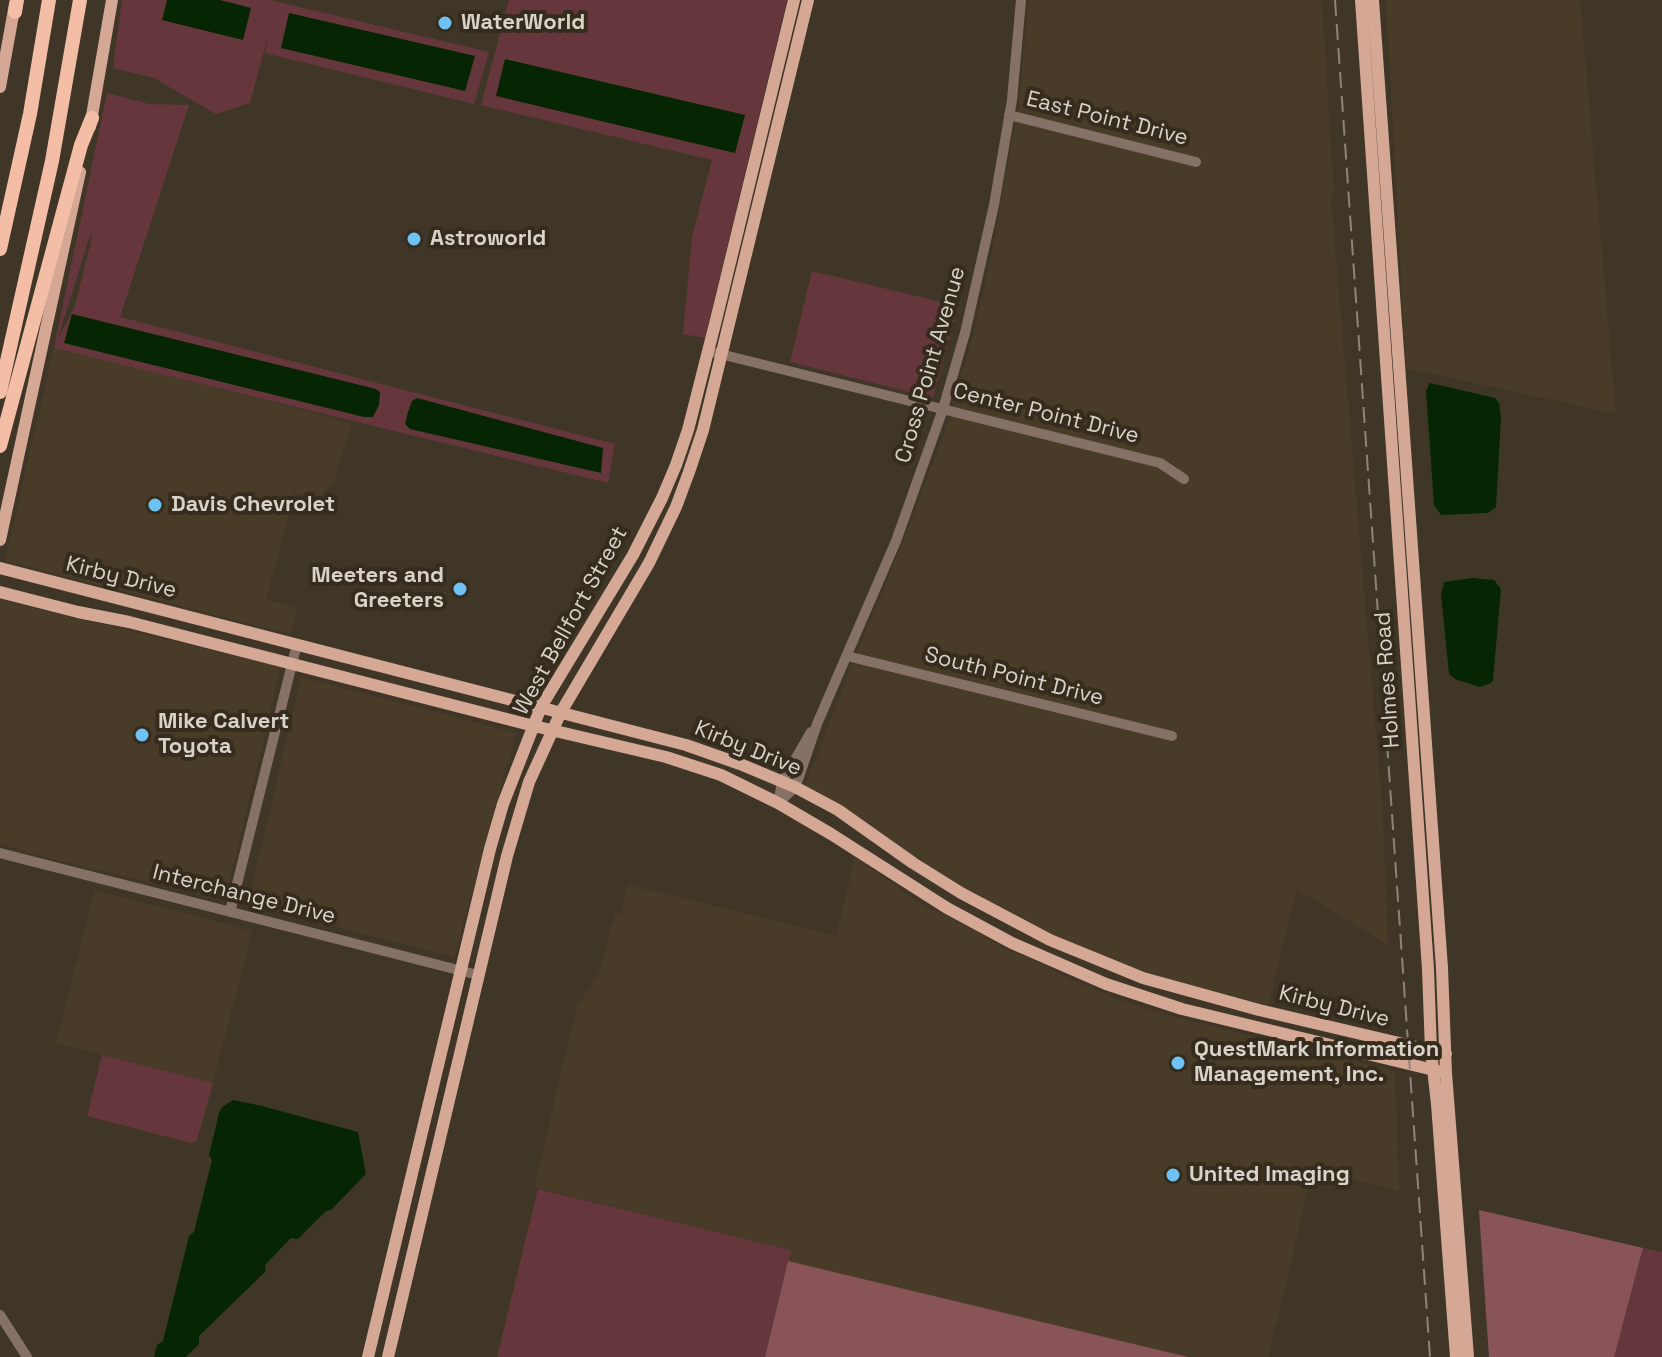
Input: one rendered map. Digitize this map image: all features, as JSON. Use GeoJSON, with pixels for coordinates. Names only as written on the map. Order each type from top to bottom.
{"type":"FeatureCollection","features":[{"type":"Feature","properties":{"kind":"highway"},"geometry":{"type":"LineString","coordinates":[[0,249],[30,114],[49,0]]}},
{"type":"Feature","properties":{"kind":"highway"},"geometry":{"type":"LineString","coordinates":[[0,392],[52,161],[80,0]]}},
{"type":"Feature","properties":{"kind":"highway"},"geometry":{"type":"LineString","coordinates":[[0,446],[81,145],[92,118]]}},
{"type":"Feature","properties":{"kind":"main road"},"geometry":{"type":"LineString","coordinates":[[0,540],[92,118],[112,0]]}},
{"type":"Feature","properties":{"kind":"main road","name":"West Bellfort Street"},"geometry":{"type":"LineString","coordinates":[[388,1357],[507,856],[529,782],[561,712],[649,563],[676,507],[703,430],[715,353],[794,0]]}},
{"type":"Feature","properties":{"kind":"main road","name":"West Bellfort Street"},"geometry":{"type":"LineString","coordinates":[[368,1357],[503,804],[541,707],[633,555],[676,465],[715,353],[808,0]]}},
{"type":"Feature","properties":{"kind":"main road","name":"Holmes Road"},"geometry":{"type":"LineString","coordinates":[[1361,0],[1375,110]]}},
{"type":"Feature","properties":{"kind":"main road","name":"Holmes Road"},"geometry":{"type":"LineString","coordinates":[[1373,0],[1375,110],[1390,332],[1428,868],[1446,1054],[1440,1072],[1437,1104],[1456,1357]]}},
{"type":"Feature","properties":{"kind":"main road"},"geometry":{"type":"LineString","coordinates":[[0,87],[16,4]]}},
{"type":"Feature","properties":{"kind":"main road"},"geometry":{"type":"LineString","coordinates":[[633,555],[649,563]]}},
{"type":"Feature","properties":{"kind":"main road","name":"Kirby Drive"},"geometry":{"type":"LineString","coordinates":[[0,568],[686,745],[740,764],[838,810],[961,893],[1050,940],[1143,978],[1259,1010],[1446,1054]]}},
{"type":"Feature","properties":{"kind":"main road","name":"Kirby Drive"},"geometry":{"type":"LineString","coordinates":[[0,592],[666,757],[721,775],[831,834],[947,908],[1012,943],[1106,984],[1182,1009],[1440,1072]]}},
{"type":"Feature","properties":{"kind":"main road"},"geometry":{"type":"LineString","coordinates":[[129,622],[134,601]]}},
{"type":"Feature","properties":{"kind":"main road"},"geometry":{"type":"LineString","coordinates":[[578,684],[577,707],[581,714],[591,720]]}},
{"type":"Feature","properties":{"kind":"main road"},"geometry":{"type":"LineString","coordinates":[[490,849],[507,856]]}},
{"type":"Feature","properties":{"kind":"main road"},"geometry":{"type":"LineString","coordinates":[[902,880],[913,863]]}},
{"type":"Feature","properties":{"kind":"main road","name":"Holmes Road"},"geometry":{"type":"LineString","coordinates":[[1428,868],[1431,1051],[1440,1072],[1468,1357]]}},
{"type":"Feature","properties":{"kind":"main road"},"geometry":{"type":"LineString","coordinates":[[1012,943],[1021,925]]}},
{"type":"Feature","properties":{"kind":"main road"},"geometry":{"type":"LineString","coordinates":[[1106,984],[1113,965]]}},
{"type":"Feature","properties":{"kind":"main road"},"geometry":{"type":"LineString","coordinates":[[1254,1027],[1259,1010]]}},
{"type":"Feature","properties":{"kind":"main road"},"geometry":{"type":"LineString","coordinates":[[430,1098],[448,1102]]}},
{"type":"Feature","properties":{"kind":"main road"},"geometry":{"type":"LineString","coordinates":[[405,1204],[423,1208]]}},
{"type":"Feature","properties":{"kind":"main road"},"geometry":{"type":"LineString","coordinates":[[379,1313],[397,1318]]}},
{"type":"Feature","properties":{"kind":"street","name":"Cross Point Avenue"},"geometry":{"type":"LineString","coordinates":[[778,803],[817,724],[896,541],[943,409],[986,248],[1016,69],[1021,0]]}},
{"type":"Feature","properties":{"kind":"street","name":"East Point Drive"},"geometry":{"type":"LineString","coordinates":[[1009,115],[1196,162]]}},
{"type":"Feature","properties":{"kind":"street","name":"Center Point Drive"},"geometry":{"type":"LineString","coordinates":[[715,353],[1160,463],[1184,479]]}},
{"type":"Feature","properties":{"kind":"street"},"geometry":{"type":"LineString","coordinates":[[230,912],[297,644]]}},
{"type":"Feature","properties":{"kind":"street","name":"South Point Drive"},"geometry":{"type":"LineString","coordinates":[[847,656],[1172,736]]}},
{"type":"Feature","properties":{"kind":"street","name":"Interchange Drive"},"geometry":{"type":"LineString","coordinates":[[0,853],[478,975]]}},
{"type":"Feature","properties":{"kind":"street"},"geometry":{"type":"LineString","coordinates":[[0,1315],[27,1357]]}},
{"type":"Feature","properties":{"kind":"shaded area"},"geometry":{"type":"Polygon","coordinates":[[[122,0],[270,0],[489,52],[474,104],[265,53],[269,32],[250,103],[216,114],[154,78],[113,68],[122,0]]]}},
{"type":"Feature","properties":{"kind":"shaded area"},"geometry":{"type":"Polygon","coordinates":[[[167,0],[220,0],[251,8],[243,40],[162,20],[167,0]]]}},
{"type":"Feature","properties":{"kind":"shaded area"},"geometry":{"type":"Polygon","coordinates":[[[509,0],[787,0],[705,338],[683,334],[692,237],[712,160],[481,105],[509,0]]]}},
{"type":"Feature","properties":{"kind":"shaded area"},"geometry":{"type":"Polygon","coordinates":[[[1029,0],[1322,0],[1334,193],[1331,197],[1383,816],[1388,945],[1297,889],[1268,1005],[1121,964],[1043,931],[929,869],[805,786],[948,423],[974,332],[1019,101],[1029,0]]]}},
{"type":"Feature","properties":{"kind":"shaded area"},"geometry":{"type":"Polygon","coordinates":[[[1386,0],[1580,0],[1616,414],[1406,368],[1386,0]]]}},
{"type":"Feature","properties":{"kind":"shaded area"},"geometry":{"type":"Polygon","coordinates":[[[289,13],[475,56],[465,91],[281,48],[289,13]]]}},
{"type":"Feature","properties":{"kind":"shaded area"},"geometry":{"type":"Polygon","coordinates":[[[505,59],[745,115],[735,153],[496,96],[505,59]]]}},
{"type":"Feature","properties":{"kind":"shaded area"},"geometry":{"type":"Polygon","coordinates":[[[107,93],[149,104],[189,105],[120,317],[615,444],[608,483],[54,348],[107,93]],[[92,229],[57,341],[75,306],[92,229]]]}},
{"type":"Feature","properties":{"kind":"shaded area"},"geometry":{"type":"Polygon","coordinates":[[[812,271],[958,306],[933,398],[790,362],[812,271]]]}},
{"type":"Feature","properties":{"kind":"shaded area"},"geometry":{"type":"Polygon","coordinates":[[[72,314],[376,389],[380,392],[379,405],[373,417],[364,417],[64,343],[72,314]]]}},
{"type":"Feature","properties":{"kind":"shaded area"},"geometry":{"type":"Polygon","coordinates":[[[54,348],[351,423],[335,480],[319,499],[294,493],[266,600],[297,608],[290,634],[5,561],[54,348]]]}},
{"type":"Feature","properties":{"kind":"shaded area"},"geometry":{"type":"Polygon","coordinates":[[[1430,383],[1495,398],[1499,403],[1501,417],[1496,507],[1488,513],[1441,515],[1434,505],[1426,391],[1430,383]]]}},
{"type":"Feature","properties":{"kind":"shaded area"},"geometry":{"type":"Polygon","coordinates":[[[417,398],[603,448],[601,473],[410,429],[405,424],[412,401],[417,398]]]}},
{"type":"Feature","properties":{"kind":"shaded area"},"geometry":{"type":"Polygon","coordinates":[[[1472,578],[1494,580],[1501,589],[1493,680],[1480,687],[1449,674],[1441,594],[1444,582],[1472,578]]]}},
{"type":"Feature","properties":{"kind":"shaded area"},"geometry":{"type":"Polygon","coordinates":[[[0,600],[281,667],[225,900],[31,854],[0,843],[0,600]]]}},
{"type":"Feature","properties":{"kind":"shaded area"},"geometry":{"type":"Polygon","coordinates":[[[301,677],[516,733],[454,957],[248,904],[301,677]]]}},
{"type":"Feature","properties":{"kind":"shaded area"},"geometry":{"type":"Polygon","coordinates":[[[855,858],[923,905],[971,928],[1003,948],[1112,997],[1170,1016],[1395,1071],[1399,1191],[1313,1170],[1268,1357],[1188,1357],[788,1261],[790,1250],[534,1187],[577,1006],[599,973],[615,913],[621,914],[628,885],[836,936],[855,858]]]}},
{"type":"Feature","properties":{"kind":"shaded area"},"geometry":{"type":"Polygon","coordinates":[[[95,890],[252,931],[213,1083],[56,1043],[95,890]]]}},
{"type":"Feature","properties":{"kind":"shaded area"},"geometry":{"type":"Polygon","coordinates":[[[102,1055],[213,1083],[197,1140],[191,1143],[87,1116],[102,1055]]]}},
{"type":"Feature","properties":{"kind":"shaded area"},"geometry":{"type":"Polygon","coordinates":[[[233,1100],[358,1132],[366,1174],[298,1239],[291,1238],[265,1265],[266,1271],[199,1336],[199,1344],[186,1357],[154,1357],[157,1345],[163,1341],[189,1236],[194,1232],[212,1160],[209,1155],[219,1113],[233,1100]]]}},
{"type":"Feature","properties":{"kind":"shaded area"},"geometry":{"type":"Polygon","coordinates":[[[538,1189],[791,1250],[765,1357],[497,1357],[538,1189]]]}},
{"type":"Feature","properties":{"kind":"shaded area"},"geometry":{"type":"Polygon","coordinates":[[[1479,1210],[1643,1248],[1614,1357],[1489,1357],[1479,1210]]]}},
{"type":"Feature","properties":{"kind":"shaded area"},"geometry":{"type":"Polygon","coordinates":[[[1643,1248],[1662,1252],[1662,1357],[1614,1357],[1643,1248]]]}},
{"type":"Feature","properties":{"kind":"shaded area"},"geometry":{"type":"Polygon","coordinates":[[[788,1261],[1188,1357],[765,1357],[788,1261]]]}},
{"type":"Feature","properties":{"kind":"railway"},"geometry":{"type":"LineString","coordinates":[[1335,0],[1430,1357]]}},
{"type":"Feature","properties":{"kind":"place","name":"WaterWorld"},"geometry":{"type":"Point","coordinates":[445,23]}},
{"type":"Feature","properties":{"kind":"place","name":"Astroworld"},"geometry":{"type":"Point","coordinates":[414,239]}},
{"type":"Feature","properties":{"kind":"place","name":"Davis Chevrolet"},"geometry":{"type":"Point","coordinates":[155,505]}},
{"type":"Feature","properties":{"kind":"place","name":"Meeters and Greeters"},"geometry":{"type":"Point","coordinates":[460,589]}},
{"type":"Feature","properties":{"kind":"place","name":"Mike Calvert Toyota"},"geometry":{"type":"Point","coordinates":[142,735]}},
{"type":"Feature","properties":{"kind":"place","name":"QuestMark Information Management, Inc."},"geometry":{"type":"Point","coordinates":[1178,1063]}},
{"type":"Feature","properties":{"kind":"place","name":"United Imaging"},"geometry":{"type":"Point","coordinates":[1173,1175]}}]}
